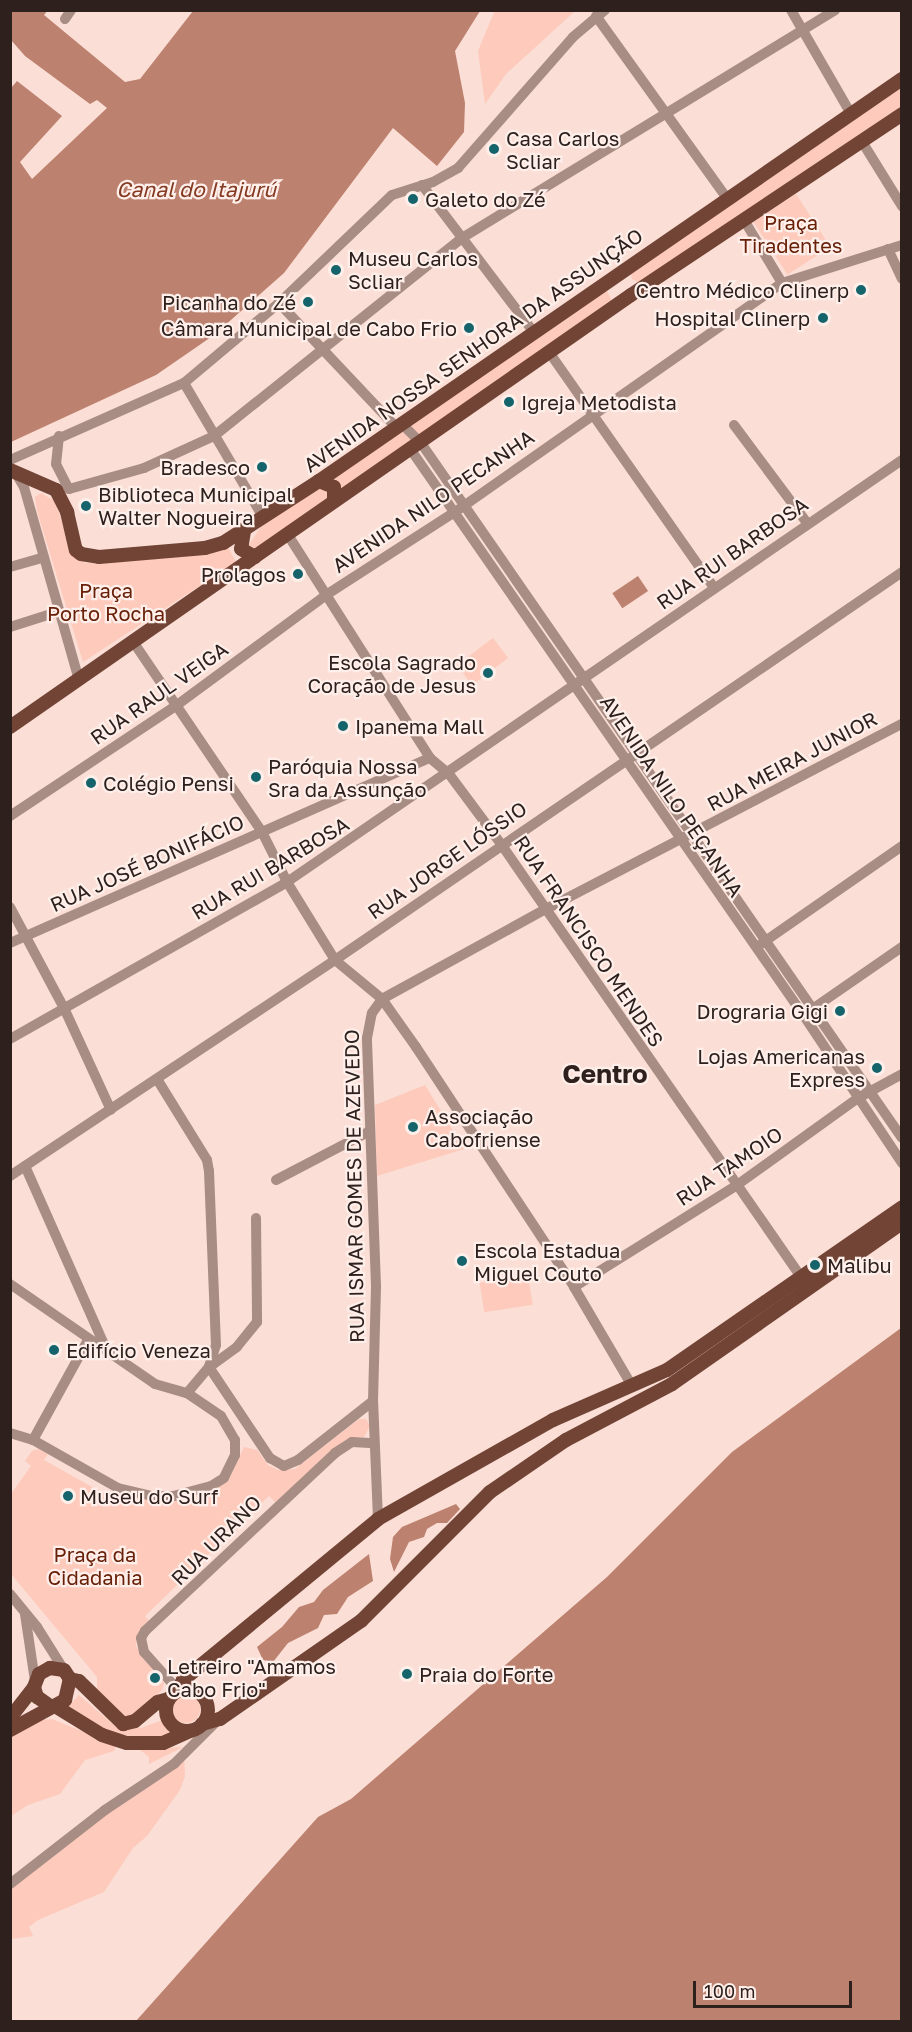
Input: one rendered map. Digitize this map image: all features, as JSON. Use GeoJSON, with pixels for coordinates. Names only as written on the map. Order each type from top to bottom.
{"type":"FeatureCollection","features":[{"type":"Feature","properties":{"kind":"main road","name":"AVENIDA NOSSA SENHORA DA ASSUNÇÃO"},"geometry":{"type":"LineString","coordinates":[[12,467],[56,490],[67,512],[76,550],[87,556],[205,548],[243,531],[319,481],[726,197],[902,79]]}},
{"type":"Feature","properties":{"kind":"main road"},"geometry":{"type":"LineString","coordinates":[[10,727],[78,677],[288,535],[549,352],[902,114]]}},
{"type":"Feature","properties":{"kind":"main road"},"geometry":{"type":"LineString","coordinates":[[615,275],[620,288],[631,296]]}},
{"type":"Feature","properties":{"kind":"main road"},"geometry":{"type":"LineString","coordinates":[[319,481],[334,488],[334,501]]}},
{"type":"Feature","properties":{"kind":"main road"},"geometry":{"type":"LineString","coordinates":[[243,531],[241,549],[255,557]]}},
{"type":"Feature","properties":{"kind":"main road"},"geometry":{"type":"LineString","coordinates":[[10,1718],[43,1670],[67,1674],[79,1681],[123,1724],[135,1721],[158,1702],[173,1695],[191,1689],[202,1695],[208,1713],[196,1728],[177,1729],[167,1719],[173,1695],[183,1680],[378,1519],[553,1420],[667,1370],[902,1207]]}},
{"type":"Feature","properties":{"kind":"main road"},"geometry":{"type":"LineString","coordinates":[[34,1684],[37,1697],[102,1735],[127,1743],[163,1743],[220,1719],[362,1621],[490,1492],[566,1440],[672,1384],[902,1223]]}},
{"type":"Feature","properties":{"kind":"main road"},"geometry":{"type":"LineString","coordinates":[[10,1730],[65,1700],[67,1674]]}},
{"type":"Feature","properties":{"kind":"street"},"geometry":{"type":"LineString","coordinates":[[790,10],[850,112]]}},
{"type":"Feature","properties":{"kind":"street"},"geometry":{"type":"LineString","coordinates":[[69,489],[144,468],[214,436],[462,238],[835,10]]}},
{"type":"Feature","properties":{"kind":"street"},"geometry":{"type":"LineString","coordinates":[[78,677],[24,487],[12,467],[58,436],[184,383],[279,303],[392,195],[445,177],[458,168],[573,37],[600,14],[726,197]]}},
{"type":"Feature","properties":{"kind":"street"},"geometry":{"type":"LineString","coordinates":[[861,140],[902,206]]}},
{"type":"Feature","properties":{"kind":"street"},"geometry":{"type":"LineString","coordinates":[[422,185],[533,331]]}},
{"type":"Feature","properties":{"kind":"street"},"geometry":{"type":"LineString","coordinates":[[744,220],[782,284]]}},
{"type":"Feature","properties":{"kind":"street","name":"AVENIDA NILO PECANHA"},"geometry":{"type":"LineString","coordinates":[[326,595],[455,512],[592,414],[782,284],[902,244]]}},
{"type":"Feature","properties":{"kind":"street"},"geometry":{"type":"LineString","coordinates":[[888,249],[902,279]]}},
{"type":"Feature","properties":{"kind":"street"},"geometry":{"type":"LineString","coordinates":[[279,303],[326,348],[395,426],[404,426],[416,446]]}},
{"type":"Feature","properties":{"kind":"street"},"geometry":{"type":"LineString","coordinates":[[549,352],[714,588]]}},
{"type":"Feature","properties":{"kind":"street"},"geometry":{"type":"LineString","coordinates":[[184,383],[263,517]]}},
{"type":"Feature","properties":{"kind":"street"},"geometry":{"type":"LineString","coordinates":[[734,425],[807,522]]}},
{"type":"Feature","properties":{"kind":"street"},"geometry":{"type":"LineString","coordinates":[[58,436],[56,464],[69,489],[67,512]]}},
{"type":"Feature","properties":{"kind":"street","name":"AVENIDA NILO PEÇANHA"},"geometry":{"type":"LineString","coordinates":[[416,446],[465,504],[694,832],[766,940],[858,1098],[902,1163]]}},
{"type":"Feature","properties":{"kind":"street","name":"AVENIDA NILO PEÇANHA"},"geometry":{"type":"LineString","coordinates":[[416,446],[455,512],[681,838],[755,950],[808,1012],[870,1091],[902,1138]]}},
{"type":"Feature","properties":{"kind":"street","name":"RUA RUI BARBOSA"},"geometry":{"type":"LineString","coordinates":[[10,1039],[287,882],[448,774],[807,522],[902,460]]}},
{"type":"Feature","properties":{"kind":"street","name":"RUA FRANCISCO MENDES"},"geometry":{"type":"LineString","coordinates":[[288,535],[430,758],[448,774],[501,844],[801,1277]]}},
{"type":"Feature","properties":{"kind":"street"},"geometry":{"type":"LineString","coordinates":[[10,567],[44,556]]}},
{"type":"Feature","properties":{"kind":"street","name":"RUA JORGE LÓSSIO"},"geometry":{"type":"LineString","coordinates":[[10,1176],[335,960],[636,751],[902,572]]}},
{"type":"Feature","properties":{"kind":"street","name":"RUA RAUL VEIGA"},"geometry":{"type":"LineString","coordinates":[[10,816],[177,705],[326,595]]}},
{"type":"Feature","properties":{"kind":"street"},"geometry":{"type":"LineString","coordinates":[[10,627],[60,611]]}},
{"type":"Feature","properties":{"kind":"street"},"geometry":{"type":"LineString","coordinates":[[132,640],[262,832],[287,882],[335,960],[382,999],[574,1287],[631,1384]]}},
{"type":"Feature","properties":{"kind":"street","name":"RUA MEIRA JUNIOR"},"geometry":{"type":"LineString","coordinates":[[382,999],[546,909],[902,724]]}},
{"type":"Feature","properties":{"kind":"street","name":"RUA JOSÉ BONIFÁCIO"},"geometry":{"type":"LineString","coordinates":[[10,943],[430,758]]}},
{"type":"Feature","properties":{"kind":"street"},"geometry":{"type":"LineString","coordinates":[[755,950],[766,940],[902,846]]}},
{"type":"Feature","properties":{"kind":"street"},"geometry":{"type":"LineString","coordinates":[[10,908],[28,935],[111,1110]]}},
{"type":"Feature","properties":{"kind":"street"},"geometry":{"type":"LineString","coordinates":[[808,1012],[902,947]]}},
{"type":"Feature","properties":{"kind":"street","name":"RUA ISMAR GOMES DE AZEVEDO"},"geometry":{"type":"LineString","coordinates":[[378,1519],[373,1401],[376,1286],[368,1132],[368,1025],[382,999]]}},
{"type":"Feature","properties":{"kind":"street","name":"RUA TAMOIO"},"geometry":{"type":"LineString","coordinates":[[574,1287],[737,1185],[858,1098],[902,1074]]}},
{"type":"Feature","properties":{"kind":"street"},"geometry":{"type":"LineString","coordinates":[[157,1079],[207,1160],[216,1345],[209,1367]]}},
{"type":"Feature","properties":{"kind":"street"},"geometry":{"type":"LineString","coordinates":[[276,1180],[368,1132]]}},
{"type":"Feature","properties":{"kind":"street"},"geometry":{"type":"LineString","coordinates":[[25,1166],[108,1351]]}},
{"type":"Feature","properties":{"kind":"street"},"geometry":{"type":"LineString","coordinates":[[187,1393],[209,1367],[237,1347],[257,1322],[256,1218]]}},
{"type":"Feature","properties":{"kind":"street"},"geometry":{"type":"LineString","coordinates":[[10,1284],[88,1340],[155,1384],[187,1393],[221,1416],[235,1440],[231,1468],[211,1486],[173,1496],[134,1493],[33,1440],[10,1433]]}},
{"type":"Feature","properties":{"kind":"street"},"geometry":{"type":"LineString","coordinates":[[33,1440],[88,1340]]}},
{"type":"Feature","properties":{"kind":"street"},"geometry":{"type":"LineString","coordinates":[[209,1367],[270,1458],[284,1466],[298,1460],[373,1401]]}},
{"type":"Feature","properties":{"kind":"street","name":"RUA URANO"},"geometry":{"type":"LineString","coordinates":[[173,1695],[144,1652],[141,1638],[145,1631],[335,1453],[352,1442],[374,1443]]}},
{"type":"Feature","properties":{"kind":"street"},"geometry":{"type":"LineString","coordinates":[[10,1594],[67,1674]]}},
{"type":"Feature","properties":{"kind":"street"},"geometry":{"type":"LineString","coordinates":[[24,1614],[34,1684]]}},
{"type":"Feature","properties":{"kind":"street"},"geometry":{"type":"LineString","coordinates":[[10,1884],[105,1810],[174,1764],[220,1719]]}},
{"type":"Feature","properties":{"kind":"green space"},"geometry":{"type":"Polygon","coordinates":[[[495,10],[575,11],[506,74],[485,104],[478,51],[495,10]]]}},
{"type":"Feature","properties":{"kind":"green space"},"geometry":{"type":"Polygon","coordinates":[[[901,87],[901,107],[640,283],[632,279],[631,274],[901,87]]]}},
{"type":"Feature","properties":{"kind":"green space","name":"Praça Tiradentes"},"geometry":{"type":"Polygon","coordinates":[[[796,194],[830,247],[788,275],[753,222],[796,194]]]}},
{"type":"Feature","properties":{"kind":"green space"},"geometry":{"type":"Polygon","coordinates":[[[606,289],[612,301],[254,553],[247,548],[262,525],[606,289]]]}},
{"type":"Feature","properties":{"kind":"green space","name":"Praça Porto Rocha"},"geometry":{"type":"Polygon","coordinates":[[[41,493],[55,501],[71,549],[85,563],[211,553],[228,547],[236,562],[83,662],[37,511],[35,497],[41,493]]]}},
{"type":"Feature","properties":{"kind":"green space"},"geometry":{"type":"Polygon","coordinates":[[[493,638],[508,658],[472,685],[457,665],[493,638]]]}},
{"type":"Feature","properties":{"kind":"green space","name":"Associação Cabofriense"},"geometry":{"type":"Polygon","coordinates":[[[425,1085],[464,1149],[377,1176],[375,1105],[425,1085]]]}},
{"type":"Feature","properties":{"kind":"green space"},"geometry":{"type":"Polygon","coordinates":[[[528,1275],[533,1305],[484,1312],[480,1283],[528,1275]]]}},
{"type":"Feature","properties":{"kind":"green space","name":"Praça da Cidadania"},"geometry":{"type":"Polygon","coordinates":[[[359,1419],[366,1419],[370,1426],[364,1437],[354,1438],[275,1502],[269,1496],[145,1616],[150,1622],[137,1636],[136,1646],[164,1683],[162,1690],[134,1717],[125,1720],[97,1693],[97,1677],[11,1574],[11,1494],[31,1466],[25,1461],[32,1451],[38,1449],[48,1454],[44,1460],[101,1492],[134,1505],[135,1497],[219,1487],[231,1475],[244,1447],[257,1450],[268,1465],[278,1470],[295,1469],[359,1419]]]}},
{"type":"Feature","properties":{"kind":"green space"},"geometry":{"type":"Polygon","coordinates":[[[79,1695],[115,1726],[141,1728],[160,1721],[175,1733],[153,1739],[117,1734],[65,1710],[79,1695]]]}},
{"type":"Feature","properties":{"kind":"green space"},"geometry":{"type":"Polygon","coordinates":[[[186,1695],[196,1699],[200,1709],[196,1719],[186,1723],[176,1719],[172,1709],[176,1699],[186,1695]]]}},
{"type":"Feature","properties":{"kind":"green space"},"geometry":{"type":"Polygon","coordinates":[[[52,1719],[116,1745],[114,1751],[85,1760],[60,1794],[28,1805],[11,1816],[11,1738],[40,1720],[52,1719]]]}},
{"type":"Feature","properties":{"kind":"green space"},"geometry":{"type":"Polygon","coordinates":[[[183,1747],[149,1764],[149,1757],[139,1749],[183,1747]]]}},
{"type":"Feature","properties":{"kind":"green space"},"geometry":{"type":"Polygon","coordinates":[[[184,1755],[185,1776],[180,1790],[147,1836],[133,1848],[104,1892],[38,1920],[29,1927],[33,1936],[11,1939],[11,1884],[184,1755]]]}},
{"type":"Feature","properties":{"kind":"water","name":"Canal do Itajurú"},"geometry":{"type":"Polygon","coordinates":[[[11,10],[47,11],[44,15],[125,82],[140,79],[193,11],[480,11],[455,51],[465,103],[464,132],[437,166],[393,128],[284,273],[214,335],[156,375],[11,442],[11,88],[17,81],[62,116],[20,162],[32,179],[107,108],[97,100],[90,104],[25,56],[11,40],[11,10]]]}},
{"type":"Feature","properties":{"kind":"water"},"geometry":{"type":"Polygon","coordinates":[[[638,576],[648,591],[622,608],[612,593],[638,576]]]}},
{"type":"Feature","properties":{"kind":"water"},"geometry":{"type":"Polygon","coordinates":[[[901,1328],[901,2021],[136,2021],[318,1817],[351,1799],[607,1577],[732,1452],[901,1328]]]}},
{"type":"Feature","properties":{"kind":"water"},"geometry":{"type":"Polygon","coordinates":[[[456,1504],[460,1509],[447,1523],[437,1523],[427,1529],[424,1537],[409,1542],[394,1572],[390,1559],[393,1537],[402,1527],[456,1504]]]}},
{"type":"Feature","properties":{"kind":"water"},"geometry":{"type":"Polygon","coordinates":[[[369,1554],[373,1581],[348,1597],[337,1614],[324,1615],[318,1628],[288,1643],[273,1662],[263,1660],[257,1647],[282,1627],[299,1607],[314,1602],[323,1590],[369,1554]]]}},
{"type":"Feature","properties":{"kind":"place","name":"Casa Carlos Scliar"},"geometry":{"type":"Point","coordinates":[494,149]}},
{"type":"Feature","properties":{"kind":"place","name":"Galeto do Zé"},"geometry":{"type":"Point","coordinates":[413,199]}},
{"type":"Feature","properties":{"kind":"place","name":"Museu Carlos Scliar"},"geometry":{"type":"Point","coordinates":[336,270]}},
{"type":"Feature","properties":{"kind":"place","name":"Centro Médico Clinerp"},"geometry":{"type":"Point","coordinates":[861,290]}},
{"type":"Feature","properties":{"kind":"place","name":"Picanha do Zé"},"geometry":{"type":"Point","coordinates":[308,302]}},
{"type":"Feature","properties":{"kind":"place","name":"Hospital Clinerp"},"geometry":{"type":"Point","coordinates":[823,318]}},
{"type":"Feature","properties":{"kind":"place","name":"Câmara Municipal de Cabo Frio"},"geometry":{"type":"Point","coordinates":[469,328]}},
{"type":"Feature","properties":{"kind":"place","name":"Igreja Metodista"},"geometry":{"type":"Point","coordinates":[509,402]}},
{"type":"Feature","properties":{"kind":"place","name":"Bradesco"},"geometry":{"type":"Point","coordinates":[262,467]}},
{"type":"Feature","properties":{"kind":"place","name":"Biblioteca Municipal Walter Nogueira"},"geometry":{"type":"Point","coordinates":[86,506]}},
{"type":"Feature","properties":{"kind":"place","name":"Prolagos"},"geometry":{"type":"Point","coordinates":[298,574]}},
{"type":"Feature","properties":{"kind":"place","name":"Escola Sagrado Coração de Jesus"},"geometry":{"type":"Point","coordinates":[488,673]}},
{"type":"Feature","properties":{"kind":"place","name":"Ipanema Mall"},"geometry":{"type":"Point","coordinates":[343,726]}},
{"type":"Feature","properties":{"kind":"place","name":"Paróquia Nossa Sra da Assunção"},"geometry":{"type":"Point","coordinates":[256,777]}},
{"type":"Feature","properties":{"kind":"place","name":"Colégio Pensi"},"geometry":{"type":"Point","coordinates":[91,783]}},
{"type":"Feature","properties":{"kind":"place","name":"Drograria Gigi"},"geometry":{"type":"Point","coordinates":[840,1011]}},
{"type":"Feature","properties":{"kind":"place","name":"Lojas Americanas Express"},"geometry":{"type":"Point","coordinates":[877,1068]}},
{"type":"Feature","properties":{"kind":"place","name":"Associação Cabofriense"},"geometry":{"type":"Point","coordinates":[413,1127]}},
{"type":"Feature","properties":{"kind":"place","name":"Escola Estadua Miguel Couto"},"geometry":{"type":"Point","coordinates":[462,1261]}},
{"type":"Feature","properties":{"kind":"place","name":"Malibu"},"geometry":{"type":"Point","coordinates":[815,1265]}},
{"type":"Feature","properties":{"kind":"place","name":"Edifício Veneza"},"geometry":{"type":"Point","coordinates":[54,1350]}},
{"type":"Feature","properties":{"kind":"place","name":"Museu do Surf"},"geometry":{"type":"Point","coordinates":[68,1496]}},
{"type":"Feature","properties":{"kind":"place","name":"Praia do Forte"},"geometry":{"type":"Point","coordinates":[407,1674]}},
{"type":"Feature","properties":{"kind":"place","name":"Letreiro \"Amamos Cabo Frio\""},"geometry":{"type":"Point","coordinates":[155,1678]}},
{"type":"Feature","properties":{"kind":"district","name":"Centro"},"geometry":{"type":"Point","coordinates":[605,1074]}}]}
